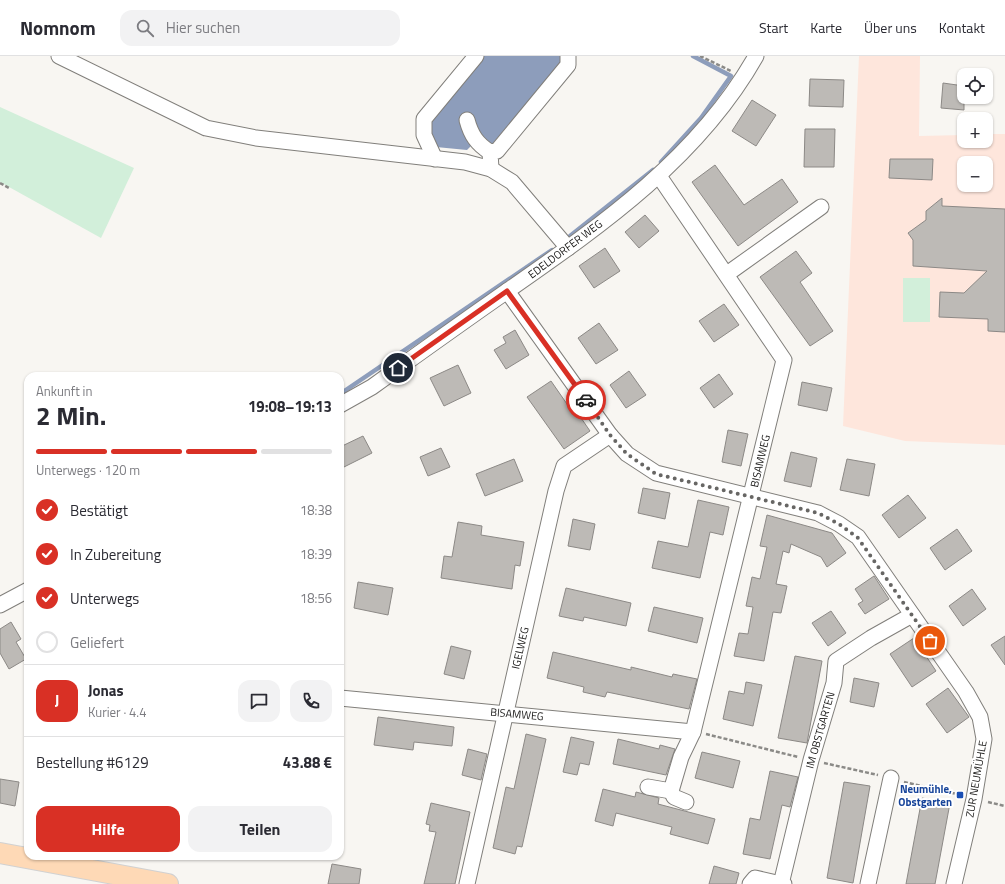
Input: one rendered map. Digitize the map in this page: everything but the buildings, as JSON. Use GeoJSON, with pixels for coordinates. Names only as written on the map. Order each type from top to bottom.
{"type":"FeatureCollection","features":[{"type":"Feature","properties":{"kind":"main road"},"geometry":{"type":"LineString","coordinates":[[0,853],[24,858]]}},
{"type":"Feature","properties":{"kind":"main road"},"geometry":{"type":"LineString","coordinates":[[31,860],[120,880],[168,884]]}},
{"type":"Feature","properties":{"kind":"street"},"geometry":{"type":"LineString","coordinates":[[59,56],[206,128],[256,138],[465,162],[491,169],[512,182],[568,248]]}},
{"type":"Feature","properties":{"kind":"street"},"geometry":{"type":"LineString","coordinates":[[435,159],[424,135],[424,119],[476,56]]}},
{"type":"Feature","properties":{"kind":"street"},"geometry":{"type":"LineString","coordinates":[[467,120],[470,130],[478,145],[490,152],[497,151],[568,65],[568,56]]}},
{"type":"Feature","properties":{"kind":"street","name":"EDELDORFER WEG"},"geometry":{"type":"LineString","coordinates":[[344,403],[372,387],[568,248],[659,176],[721,109],[744,78],[756,56]]}},
{"type":"Feature","properties":{"kind":"street"},"geometry":{"type":"LineString","coordinates":[[490,152],[491,169]]}},
{"type":"Feature","properties":{"kind":"street","name":"BISAMWEG"},"geometry":{"type":"LineString","coordinates":[[659,176],[784,360],[693,732],[681,757],[671,791]]}},
{"type":"Feature","properties":{"kind":"street"},"geometry":{"type":"LineString","coordinates":[[727,274],[821,207]]}},
{"type":"Feature","properties":{"kind":"street","name":"ZUR NEUMÜHLE"},"geometry":{"type":"LineString","coordinates":[[507,291],[610,435],[627,454],[656,474],[818,513],[839,524],[858,538],[966,692],[980,717],[984,739],[974,798],[954,884]]}},
{"type":"Feature","properties":{"kind":"street","name":"IGELWEG"},"geometry":{"type":"LineString","coordinates":[[467,884],[556,490],[564,466],[610,435]]}},
{"type":"Feature","properties":{"kind":"street"},"geometry":{"type":"LineString","coordinates":[[0,605],[24,592]]}},
{"type":"Feature","properties":{"kind":"street","name":"IM OBSTGARTEN"},"geometry":{"type":"LineString","coordinates":[[750,884],[755,878],[782,884],[811,760],[834,683],[836,661],[870,638],[912,615]]}},
{"type":"Feature","properties":{"kind":"street","name":"BISAMWEG"},"geometry":{"type":"LineString","coordinates":[[344,698],[693,732]]}},
{"type":"Feature","properties":{"kind":"street"},"geometry":{"type":"LineString","coordinates":[[868,884],[891,778]]}},
{"type":"Feature","properties":{"kind":"street"},"geometry":{"type":"LineString","coordinates":[[648,787],[671,791],[674,797],[686,802]]}},
{"type":"Feature","properties":{"kind":"path"},"geometry":{"type":"LineString","coordinates":[[700,56],[744,78]]}},
{"type":"Feature","properties":{"kind":"path"},"geometry":{"type":"LineString","coordinates":[[0,183],[9,188]]}},
{"type":"Feature","properties":{"kind":"path"},"geometry":{"type":"LineString","coordinates":[[693,732],[1005,806]]}},
{"type":"Feature","properties":{"kind":"shaded area"},"geometry":{"type":"Polygon","coordinates":[[[859,56],[920,56],[919,136],[957,135],[957,148],[993,148],[993,134],[1005,134],[1005,445],[905,441],[843,426],[859,56]]]}},
{"type":"Feature","properties":{"kind":"green space"},"geometry":{"type":"Polygon","coordinates":[[[0,107],[134,168],[101,238],[0,182],[0,107]]]}},
{"type":"Feature","properties":{"kind":"green space"},"geometry":{"type":"Polygon","coordinates":[[[903,278],[930,278],[930,322],[903,322],[903,278]]]}},
{"type":"Feature","properties":{"kind":"water"},"geometry":{"type":"Polygon","coordinates":[[[482,56],[561,56],[560,65],[493,143],[484,144],[468,117],[459,121],[471,146],[467,150],[436,147],[431,144],[428,123],[482,56]]]}},
{"type":"Feature","properties":{"kind":"waterway"},"geometry":{"type":"LineString","coordinates":[[661,162],[701,118],[731,76],[693,56]]}},
{"type":"Feature","properties":{"kind":"waterway"},"geometry":{"type":"LineString","coordinates":[[570,236],[653,170]]}},
{"type":"Feature","properties":{"kind":"waterway"},"geometry":{"type":"LineString","coordinates":[[344,391],[552,250]]}},
{"type":"Feature","properties":{"kind":"way so far"},"geometry":{"type":"LineString","coordinates":[[586,400],[610,435],[627,454],[656,474],[818,513],[839,524],[858,538],[930,641]]}},
{"type":"Feature","properties":{"kind":"place","name":"Neumühle, Obstgarten"},"geometry":{"type":"Point","coordinates":[960,795]}},
{"type":"Feature","properties":{"kind":"route"},"geometry":{"type":"LineString","coordinates":[[398,368],[507,291],[586,400]]}}]}
